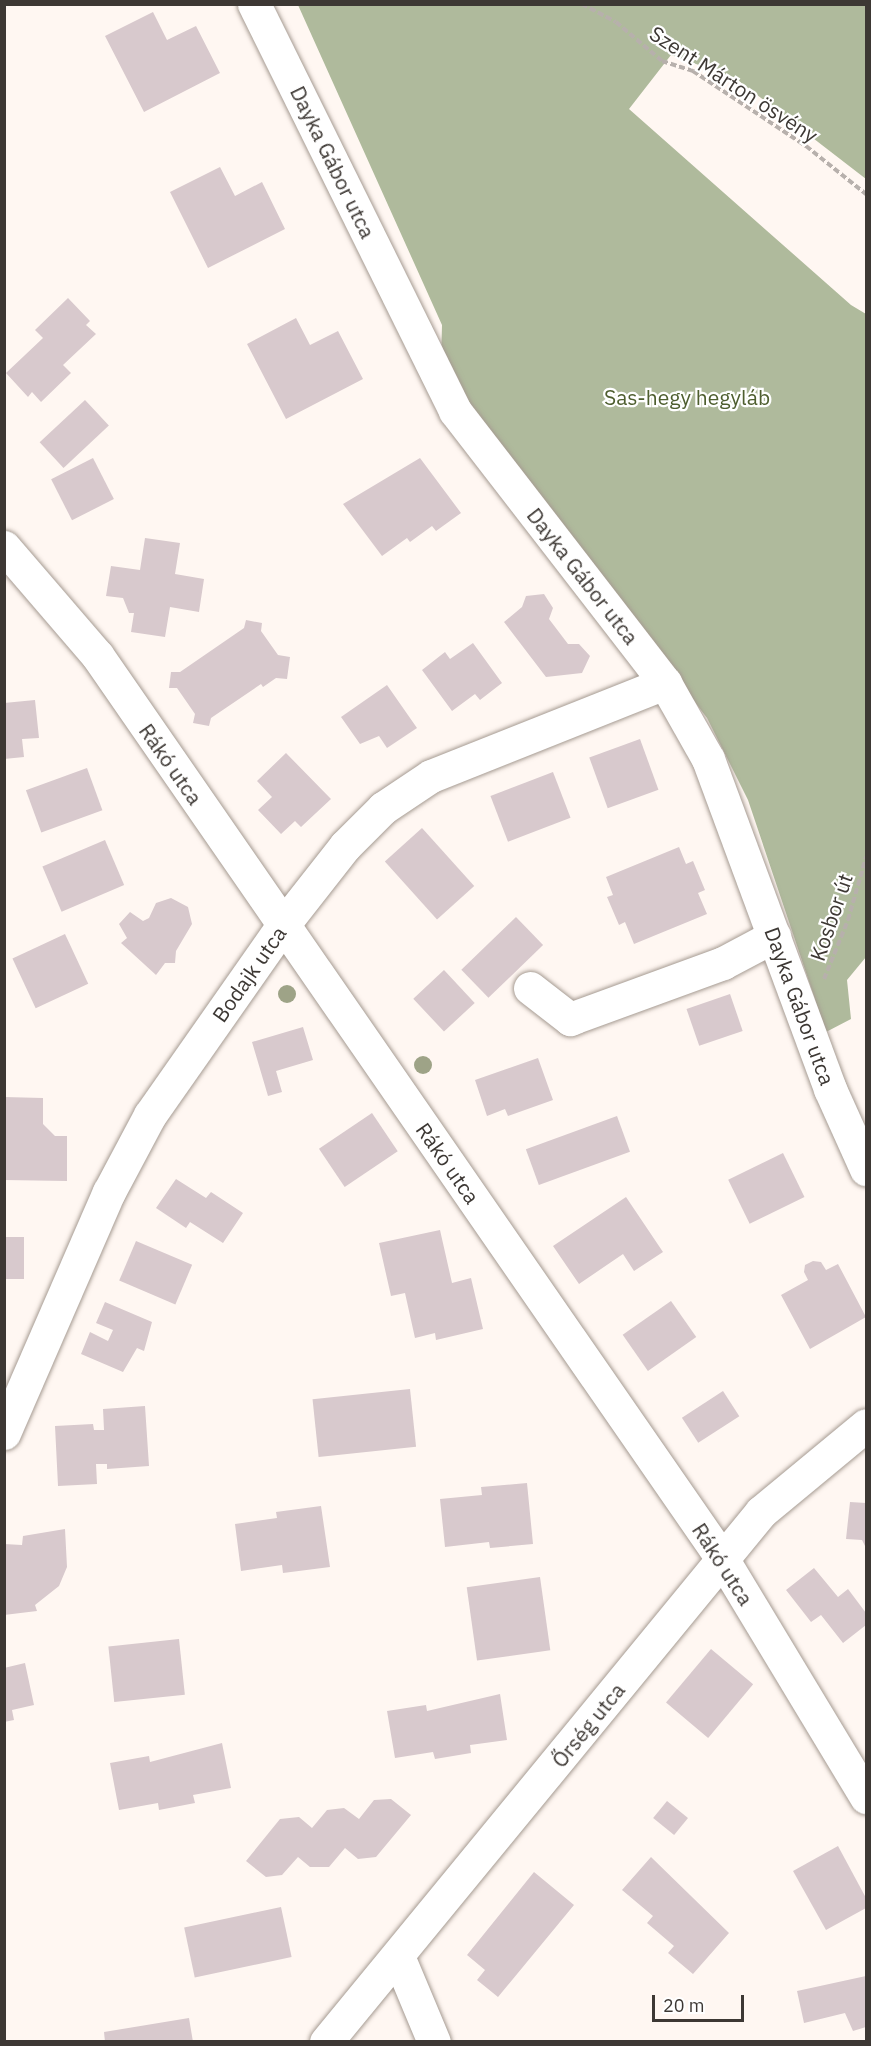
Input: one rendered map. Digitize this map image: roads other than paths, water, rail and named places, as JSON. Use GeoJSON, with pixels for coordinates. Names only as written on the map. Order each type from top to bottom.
{"type":"FeatureCollection","features":[{"type":"Feature","properties":{"kind":"street","name":"Dayka Gábor utca"},"geometry":{"type":"LineString","coordinates":[[254,4],[455,411],[664,683],[708,759],[830,1089],[867,1169]]}},
{"type":"Feature","properties":{"kind":"street","name":"Rákó utca"},"geometry":{"type":"LineString","coordinates":[[4,547],[97,655],[723,1560],[867,1797]]}},
{"type":"Feature","properties":{"kind":"street","name":"Bodajk utca"},"geometry":{"type":"LineString","coordinates":[[4,1433],[109,1192],[150,1115],[283,925],[345,846],[383,808],[431,776],[664,683]]}},
{"type":"Feature","properties":{"kind":"street"},"geometry":{"type":"LineString","coordinates":[[530,988],[570,1019],[723,963],[774,936]]}},
{"type":"Feature","properties":{"kind":"street","name":"Őrség utca"},"geometry":{"type":"LineString","coordinates":[[326,2042],[761,1512],[867,1425]]}},
{"type":"Feature","properties":{"kind":"street"},"geometry":{"type":"LineString","coordinates":[[398,1956],[434,2042]]}},
{"type":"Feature","properties":{"kind":"park label","name":"Sas-hegy hegyláb"},"geometry":{"type":"Point","coordinates":[687,397]}}]}
